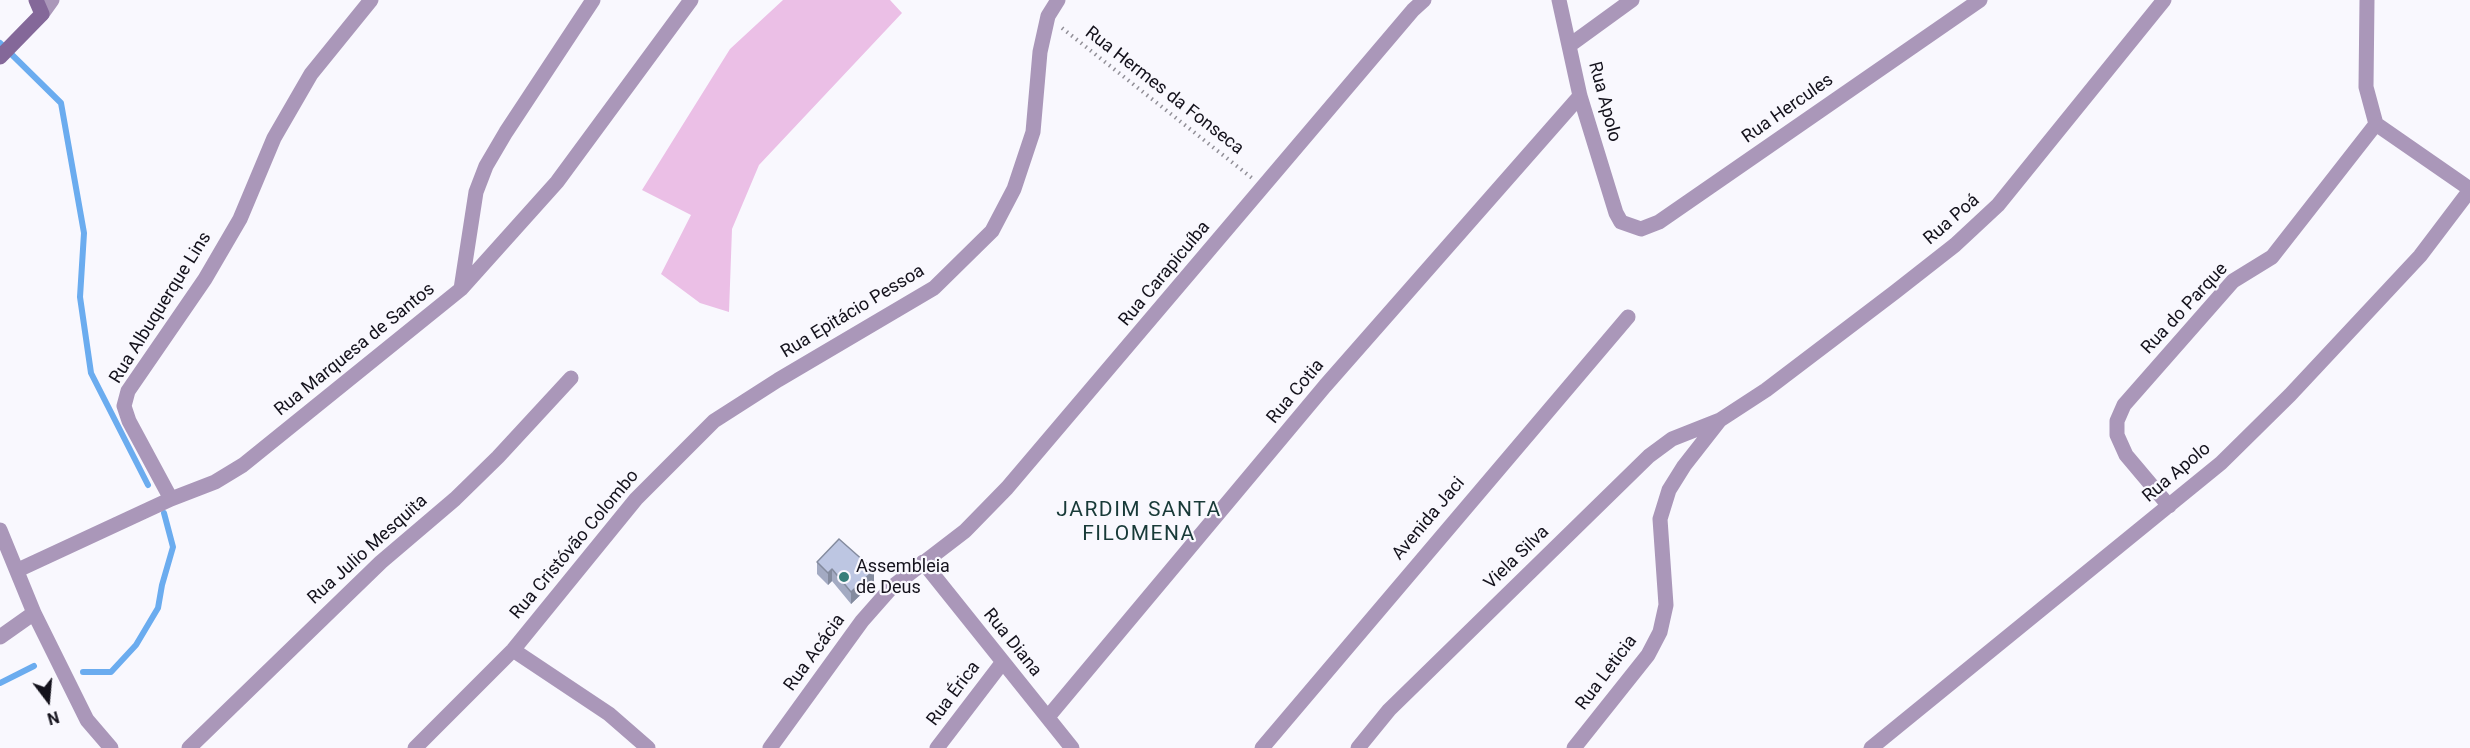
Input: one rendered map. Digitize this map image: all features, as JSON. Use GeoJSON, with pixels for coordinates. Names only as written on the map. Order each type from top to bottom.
{"type":"FeatureCollection","features":[{"type":"Feature","properties":{"kind":"main road"},"geometry":{"type":"LineString","coordinates":[[0,57],[16,41],[38,5]]}},
{"type":"Feature","properties":{"kind":"street"},"geometry":{"type":"LineString","coordinates":[[38,5],[52,0]]}},
{"type":"Feature","properties":{"kind":"street","name":"Rua Albuquerque Lins"},"geometry":{"type":"LineString","coordinates":[[171,499],[129,421],[124,406],[128,392],[205,279],[240,219],[274,138],[311,74],[371,0]]}},
{"type":"Feature","properties":{"kind":"street","name":"Rua Marquesa de Santos"},"geometry":{"type":"LineString","coordinates":[[18,570],[171,499],[215,482],[243,465],[461,289],[476,192],[486,166],[593,0]]}},
{"type":"Feature","properties":{"kind":"street"},"geometry":{"type":"LineString","coordinates":[[461,289],[557,182],[692,0]]}},
{"type":"Feature","properties":{"kind":"street","name":"Rua Epitácio Pessoa"},"geometry":{"type":"LineString","coordinates":[[778,380],[843,344],[934,288],[992,231],[1014,189],[1033,132],[1040,52],[1048,16],[1058,0]]}},
{"type":"Feature","properties":{"kind":"street","name":"Rua Carapicuíba"},"geometry":{"type":"LineString","coordinates":[[923,562],[965,531],[1007,488],[1413,10],[1424,0]]}},
{"type":"Feature","properties":{"kind":"street","name":"Rua Apolo"},"geometry":{"type":"LineString","coordinates":[[1559,0],[1580,96],[1616,213]]}},
{"type":"Feature","properties":{"kind":"street"},"geometry":{"type":"LineString","coordinates":[[1570,45],[1632,0]]}},
{"type":"Feature","properties":{"kind":"street","name":"Rua Hercules"},"geometry":{"type":"LineString","coordinates":[[1616,213],[1621,222],[1641,229],[1659,222],[1980,0]]}},
{"type":"Feature","properties":{"kind":"street","name":"Rua Poá"},"geometry":{"type":"LineString","coordinates":[[1720,420],[1817,353],[1954,245],[1998,205],[2164,0]]}},
{"type":"Feature","properties":{"kind":"street"},"geometry":{"type":"LineString","coordinates":[[2367,0],[2366,87],[2376,124],[2470,189]]}},
{"type":"Feature","properties":{"kind":"street","name":"Rua Cotia"},"geometry":{"type":"LineString","coordinates":[[1048,717],[1325,386],[1580,96]]}},
{"type":"Feature","properties":{"kind":"street","name":"Rua do Parque"},"geometry":{"type":"LineString","coordinates":[[2169,506],[2126,455],[2117,435],[2117,420],[2124,405],[2233,281],[2272,257],[2376,124]]}},
{"type":"Feature","properties":{"kind":"street","name":"Rua Apolo"},"geometry":{"type":"LineString","coordinates":[[1872,748],[2220,463],[2290,395],[2420,256],[2470,189]]}},
{"type":"Feature","properties":{"kind":"street","name":"Avenida Jaci"},"geometry":{"type":"LineString","coordinates":[[1262,748],[1628,317]]}},
{"type":"Feature","properties":{"kind":"street","name":"Rua Julio Mesquita"},"geometry":{"type":"LineString","coordinates":[[189,748],[381,562],[454,499],[498,457],[571,378]]}},
{"type":"Feature","properties":{"kind":"street","name":"Rua Cristóvão Colombo"},"geometry":{"type":"LineString","coordinates":[[415,748],[513,650],[636,499],[714,421],[778,380]]}},
{"type":"Feature","properties":{"kind":"street","name":"Viela Silva"},"geometry":{"type":"LineString","coordinates":[[1358,748],[1389,710],[1649,456],[1672,439],[1720,420]]}},
{"type":"Feature","properties":{"kind":"street","name":"Rua Leticia"},"geometry":{"type":"LineString","coordinates":[[1574,748],[1648,656],[1660,632],[1666,605],[1660,519],[1669,490],[1684,466],[1720,420]]}},
{"type":"Feature","properties":{"kind":"street"},"geometry":{"type":"LineString","coordinates":[[0,530],[34,614],[87,720],[111,748]]}},
{"type":"Feature","properties":{"kind":"street","name":"Rua Diana"},"geometry":{"type":"LineString","coordinates":[[923,562],[1072,748]]}},
{"type":"Feature","properties":{"kind":"street","name":"Rua Acácia"},"geometry":{"type":"LineString","coordinates":[[770,748],[862,621],[892,587],[923,562]]}},
{"type":"Feature","properties":{"kind":"street"},"geometry":{"type":"LineString","coordinates":[[0,637],[34,614]]}},
{"type":"Feature","properties":{"kind":"street"},"geometry":{"type":"LineString","coordinates":[[513,650],[609,714],[648,748]]}},
{"type":"Feature","properties":{"kind":"street","name":"Rua Érica"},"geometry":{"type":"LineString","coordinates":[[937,748],[1002,663]]}},
{"type":"Feature","properties":{"kind":"path","name":"Rua Hermes da Fonseca"},"geometry":{"type":"LineString","coordinates":[[1048,16],[1264,188]]}},
{"type":"Feature","properties":{"kind":"shaded area"},"geometry":{"type":"Polygon","coordinates":[[[783,0],[890,0],[902,13],[759,165],[732,229],[729,312],[700,303],[661,274],[691,215],[642,190],[730,49],[783,0]]]}},
{"type":"Feature","properties":{"kind":"building"},"geometry":{"type":"Polygon","coordinates":[[[839,539],[874,570],[851,592],[832,569],[828,573],[817,562],[839,539]]]}},
{"type":"Feature","properties":{"kind":"waterway"},"geometry":{"type":"LineString","coordinates":[[0,43],[61,103],[84,233],[80,297],[91,373],[148,485]]}},
{"type":"Feature","properties":{"kind":"waterway"},"geometry":{"type":"LineString","coordinates":[[83,672],[111,672],[136,645],[158,608],[173,547],[164,513]]}},
{"type":"Feature","properties":{"kind":"waterway"},"geometry":{"type":"LineString","coordinates":[[0,683],[34,666]]}},
{"type":"Feature","properties":{"kind":"place","name":"Assembleia de Deus"},"geometry":{"type":"Point","coordinates":[844,577]}},
{"type":"Feature","properties":{"kind":"district","name":"JARDIM SANTA FILOMENA"},"geometry":{"type":"Point","coordinates":[1139,523]}}]}
